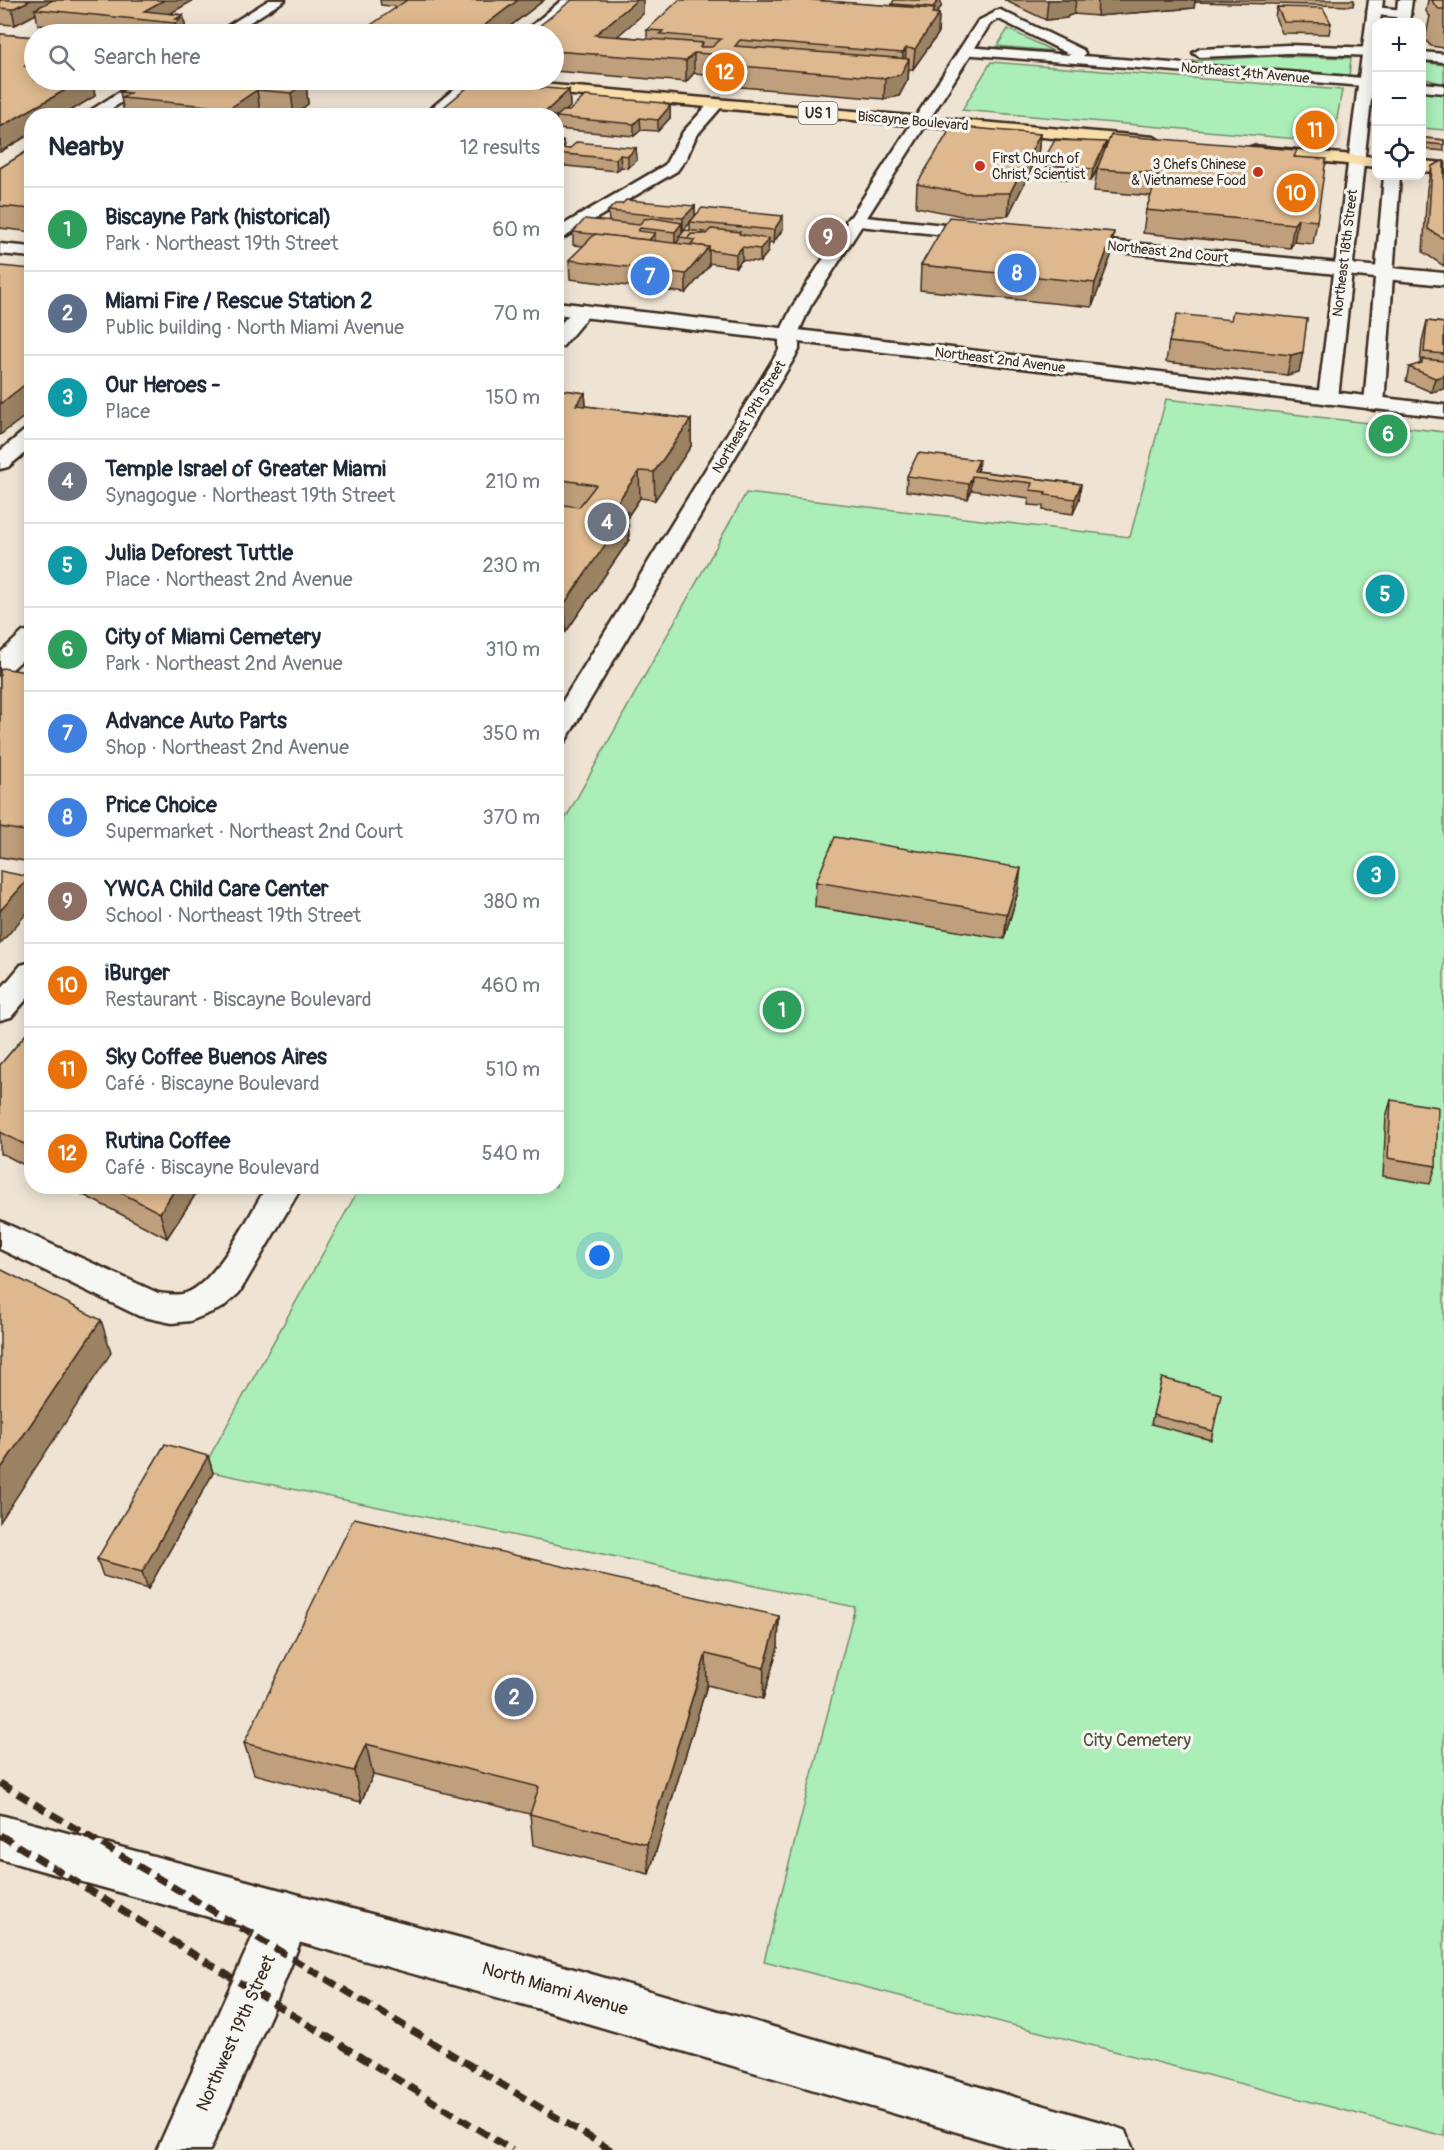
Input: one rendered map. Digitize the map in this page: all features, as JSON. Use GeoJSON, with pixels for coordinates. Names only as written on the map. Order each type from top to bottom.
{"type":"FeatureCollection","features":[{"type":"Feature","properties":{"kind":"main road","name":"Biscayne Boulevard"},"geometry":{"type":"LineString","coordinates":[[564,89],[1170,143]]}},
{"type":"Feature","properties":{"kind":"main road"},"geometry":{"type":"LineString","coordinates":[[1235,149],[1372,162]]}},
{"type":"Feature","properties":{"kind":"main road"},"geometry":{"type":"LineString","coordinates":[[1426,166],[1444,168]]}},
{"type":"Feature","properties":{"kind":"street"},"geometry":{"type":"LineString","coordinates":[[238,24],[278,0]]}},
{"type":"Feature","properties":{"kind":"street"},"geometry":{"type":"LineString","coordinates":[[541,24],[570,0]]}},
{"type":"Feature","properties":{"kind":"street","name":"Northeast 4th Avenue"},"geometry":{"type":"LineString","coordinates":[[984,6],[1093,61]]}},
{"type":"Feature","properties":{"kind":"street"},"geometry":{"type":"LineString","coordinates":[[1375,6],[1404,12]]}},
{"type":"Feature","properties":{"kind":"street","name":"Northeast 19th Street"},"geometry":{"type":"LineString","coordinates":[[564,722],[789,350],[789,334],[801,307],[984,21],[1000,14]]}},
{"type":"Feature","properties":{"kind":"street","name":"Northeast 4th Avenue"},"geometry":{"type":"LineString","coordinates":[[1114,62],[1245,49],[1372,52]]}},
{"type":"Feature","properties":{"kind":"street","name":"Northeast 4th Avenue"},"geometry":{"type":"LineString","coordinates":[[966,51],[1371,83]]}},
{"type":"Feature","properties":{"kind":"street"},"geometry":{"type":"LineString","coordinates":[[1426,56],[1444,58]]}},
{"type":"Feature","properties":{"kind":"street","name":"Northeast 18th Street"},"geometry":{"type":"LineString","coordinates":[[1328,399],[1357,160],[1372,68]]}},
{"type":"Feature","properties":{"kind":"street"},"geometry":{"type":"LineString","coordinates":[[1426,87],[1444,89]]}},
{"type":"Feature","properties":{"kind":"street"},"geometry":{"type":"LineString","coordinates":[[102,108],[132,90]]}},
{"type":"Feature","properties":{"kind":"street"},"geometry":{"type":"LineString","coordinates":[[439,108],[461,90]]}},
{"type":"Feature","properties":{"kind":"street"},"geometry":{"type":"LineString","coordinates":[[564,232],[671,168],[689,135],[716,104]]}},
{"type":"Feature","properties":{"kind":"street"},"geometry":{"type":"LineString","coordinates":[[1374,404],[1392,180]]}},
{"type":"Feature","properties":{"kind":"street"},"geometry":{"type":"LineString","coordinates":[[855,221],[997,235]]}},
{"type":"Feature","properties":{"kind":"street","name":"Northeast 2nd Court"},"geometry":{"type":"LineString","coordinates":[[1044,240],[1444,279]]}},
{"type":"Feature","properties":{"kind":"street"},"geometry":{"type":"LineString","coordinates":[[0,249],[24,251]]}},
{"type":"Feature","properties":{"kind":"street","name":"Northeast 2nd Avenue"},"geometry":{"type":"LineString","coordinates":[[564,309],[1444,411]]}},
{"type":"Feature","properties":{"kind":"street"},"geometry":{"type":"LineString","coordinates":[[564,333],[583,311]]}},
{"type":"Feature","properties":{"kind":"street"},"geometry":{"type":"LineString","coordinates":[[0,462],[24,442]]}},
{"type":"Feature","properties":{"kind":"street"},"geometry":{"type":"LineString","coordinates":[[0,667],[24,644]]}},
{"type":"Feature","properties":{"kind":"street"},"geometry":{"type":"LineString","coordinates":[[0,1010],[24,982]]}},
{"type":"Feature","properties":{"kind":"street"},"geometry":{"type":"LineString","coordinates":[[0,1234],[152,1306],[172,1309],[190,1307],[209,1298],[226,1283],[280,1194]]}},
{"type":"Feature","properties":{"kind":"street","name":"North Miami Avenue"},"geometry":{"type":"LineString","coordinates":[[0,1837],[536,1983],[1107,2150]]}},
{"type":"Feature","properties":{"kind":"street","name":"Northwest 19th Street"},"geometry":{"type":"LineString","coordinates":[[183,2150],[255,1992],[287,1915]]}},
{"type":"Feature","properties":{"kind":"green space"},"geometry":{"type":"Polygon","coordinates":[[[1008,29],[1053,51],[997,46],[1008,29]]]}},
{"type":"Feature","properties":{"kind":"green space"},"geometry":{"type":"Polygon","coordinates":[[[1281,56],[1351,58],[1349,76],[1204,65],[1190,61],[1281,56]]]}},
{"type":"Feature","properties":{"kind":"green space"},"geometry":{"type":"Polygon","coordinates":[[[991,62],[1342,90],[1333,142],[962,110],[991,62]]]}},
{"type":"Feature","properties":{"kind":"green space"},"geometry":{"type":"Polygon","coordinates":[[[1426,63],[1444,65],[1444,84],[1426,79],[1426,63]]]}},
{"type":"Feature","properties":{"kind":"green space"},"geometry":{"type":"Polygon","coordinates":[[[1426,92],[1444,94],[1444,130],[1426,128],[1426,92]]]}},
{"type":"Feature","properties":{"kind":"green space","name":"City Cemetery"},"geometry":{"type":"Polygon","coordinates":[[[1166,399],[1444,432],[1444,2136],[764,1961],[855,1607],[202,1470],[356,1194],[564,1194],[564,821],[746,493],[1130,537],[1166,399]]]}},
{"type":"Feature","properties":{"kind":"building"},"geometry":{"type":"Polygon","coordinates":[[[0,0],[31,0],[12,9],[0,8],[0,0]]]}},
{"type":"Feature","properties":{"kind":"building"},"geometry":{"type":"Polygon","coordinates":[[[53,0],[164,0],[144,11],[183,15],[176,19],[181,19],[175,23],[35,9],[53,0]]]}},
{"type":"Feature","properties":{"kind":"building"},"geometry":{"type":"Polygon","coordinates":[[[407,0],[518,0],[486,24],[372,24],[407,0]]]}},
{"type":"Feature","properties":{"kind":"building"},"geometry":{"type":"Polygon","coordinates":[[[572,0],[637,0],[595,35],[703,43],[700,47],[712,47],[721,39],[660,34],[663,31],[647,30],[679,0],[812,0],[935,9],[932,13],[939,14],[915,49],[906,48],[903,53],[740,40],[735,46],[909,59],[900,75],[885,78],[717,64],[725,55],[694,53],[686,61],[564,52],[564,24],[542,24],[572,0]]]}},
{"type":"Feature","properties":{"kind":"building"},"geometry":{"type":"Polygon","coordinates":[[[894,0],[939,0],[933,7],[892,4],[894,0]]]}},
{"type":"Feature","properties":{"kind":"building"},"geometry":{"type":"Polygon","coordinates":[[[1433,0],[1444,0],[1444,9],[1439,9],[1433,0]]]}},
{"type":"Feature","properties":{"kind":"building"},"geometry":{"type":"Polygon","coordinates":[[[1277,7],[1323,8],[1331,23],[1284,22],[1277,7]]]}},
{"type":"Feature","properties":{"kind":"building"},"geometry":{"type":"Polygon","coordinates":[[[0,34],[24,36],[24,90],[65,90],[34,108],[24,108],[24,113],[0,127],[0,34]]]}},
{"type":"Feature","properties":{"kind":"building"},"geometry":{"type":"Polygon","coordinates":[[[124,90],[257,90],[230,108],[122,98],[130,93],[120,92],[124,90]]]}},
{"type":"Feature","properties":{"kind":"building"},"geometry":{"type":"Polygon","coordinates":[[[257,90],[296,90],[291,93],[257,90]]]}},
{"type":"Feature","properties":{"kind":"building"},"geometry":{"type":"Polygon","coordinates":[[[464,90],[569,90],[550,108],[443,108],[464,90]]]}},
{"type":"Feature","properties":{"kind":"building"},"geometry":{"type":"Polygon","coordinates":[[[585,96],[664,103],[670,106],[658,120],[640,118],[634,124],[564,118],[564,111],[569,111],[585,96]]]}},
{"type":"Feature","properties":{"kind":"building"},"geometry":{"type":"Polygon","coordinates":[[[952,126],[1040,134],[1010,193],[964,193],[917,184],[952,126]]]}},
{"type":"Feature","properties":{"kind":"building"},"geometry":{"type":"Polygon","coordinates":[[[1111,135],[1297,150],[1294,157],[1326,159],[1317,221],[1298,219],[1294,224],[1146,210],[1159,173],[1097,169],[1111,135]]]}},
{"type":"Feature","properties":{"kind":"building"},"geometry":{"type":"Polygon","coordinates":[[[1426,138],[1444,140],[1444,145],[1426,143],[1426,138]]]}},
{"type":"Feature","properties":{"kind":"building"},"geometry":{"type":"Polygon","coordinates":[[[1055,140],[1106,142],[1093,169],[1052,165],[1057,155],[1047,154],[1055,140]]]}},
{"type":"Feature","properties":{"kind":"building"},"geometry":{"type":"Polygon","coordinates":[[[577,142],[636,148],[628,156],[620,155],[616,159],[564,154],[564,148],[569,149],[577,142]]]}},
{"type":"Feature","properties":{"kind":"building"},"geometry":{"type":"Polygon","coordinates":[[[24,153],[24,208],[0,206],[0,168],[24,153]]]}},
{"type":"Feature","properties":{"kind":"building"},"geometry":{"type":"Polygon","coordinates":[[[1444,161],[1444,239],[1428,229],[1432,166],[1444,161]]]}},
{"type":"Feature","properties":{"kind":"building"},"geometry":{"type":"Polygon","coordinates":[[[626,200],[695,206],[683,218],[608,211],[615,204],[622,204],[626,200]]]}},
{"type":"Feature","properties":{"kind":"building"},"geometry":{"type":"Polygon","coordinates":[[[702,208],[783,216],[774,230],[690,222],[702,208]]]}},
{"type":"Feature","properties":{"kind":"building"},"geometry":{"type":"Polygon","coordinates":[[[949,217],[1114,232],[1095,283],[921,265],[949,217]]]}},
{"type":"Feature","properties":{"kind":"building"},"geometry":{"type":"Polygon","coordinates":[[[653,218],[682,223],[675,232],[640,228],[638,231],[655,233],[649,240],[573,232],[585,219],[639,225],[644,219],[653,218]]]}},
{"type":"Feature","properties":{"kind":"building"},"geometry":{"type":"Polygon","coordinates":[[[711,229],[740,232],[739,234],[769,239],[760,249],[742,247],[736,254],[690,245],[695,240],[687,239],[691,234],[706,234],[711,229]]]}},
{"type":"Feature","properties":{"kind":"building"},"geometry":{"type":"Polygon","coordinates":[[[685,230],[704,232],[691,234],[688,238],[679,237],[685,230]]]}},
{"type":"Feature","properties":{"kind":"building"},"geometry":{"type":"Polygon","coordinates":[[[595,234],[709,247],[686,274],[569,260],[595,234]]]}},
{"type":"Feature","properties":{"kind":"building"},"geometry":{"type":"Polygon","coordinates":[[[0,266],[24,268],[24,385],[0,404],[0,266]]]}},
{"type":"Feature","properties":{"kind":"building"},"geometry":{"type":"Polygon","coordinates":[[[1233,311],[1307,319],[1303,352],[1291,355],[1169,342],[1177,314],[1231,320],[1233,311]]]}},
{"type":"Feature","properties":{"kind":"building"},"geometry":{"type":"Polygon","coordinates":[[[1427,321],[1444,323],[1444,354],[1424,352],[1427,321]]]}},
{"type":"Feature","properties":{"kind":"building"},"geometry":{"type":"Polygon","coordinates":[[[1422,359],[1444,361],[1444,376],[1435,378],[1409,367],[1422,363],[1422,359]]]}},
{"type":"Feature","properties":{"kind":"building"},"geometry":{"type":"Polygon","coordinates":[[[564,390],[585,393],[576,405],[691,419],[654,472],[639,471],[612,510],[628,512],[564,603],[564,505],[579,507],[596,485],[564,480],[564,390]]]}},
{"type":"Feature","properties":{"kind":"building"},"geometry":{"type":"Polygon","coordinates":[[[918,453],[979,460],[974,471],[1081,484],[1075,499],[1045,495],[1046,492],[1030,490],[1032,483],[972,476],[969,484],[907,476],[918,453]]]}},
{"type":"Feature","properties":{"kind":"building"},"geometry":{"type":"Polygon","coordinates":[[[2,668],[24,672],[24,831],[0,827],[0,671],[2,668]]]}},
{"type":"Feature","properties":{"kind":"building"},"geometry":{"type":"Polygon","coordinates":[[[835,837],[1021,868],[1007,914],[816,882],[835,837]]]}},
{"type":"Feature","properties":{"kind":"building"},"geometry":{"type":"Polygon","coordinates":[[[0,871],[24,876],[24,884],[0,911],[0,871]]]}},
{"type":"Feature","properties":{"kind":"building"},"geometry":{"type":"Polygon","coordinates":[[[24,1036],[24,1144],[0,1132],[0,1065],[24,1036]]]}},
{"type":"Feature","properties":{"kind":"building"},"geometry":{"type":"Polygon","coordinates":[[[1391,1100],[1438,1107],[1436,1166],[1388,1158],[1391,1100]]]}},
{"type":"Feature","properties":{"kind":"building"},"geometry":{"type":"Polygon","coordinates":[[[123,1194],[172,1194],[160,1213],[123,1194]]]}},
{"type":"Feature","properties":{"kind":"building"},"geometry":{"type":"Polygon","coordinates":[[[0,1269],[101,1320],[0,1470],[0,1269]]]}},
{"type":"Feature","properties":{"kind":"building"},"geometry":{"type":"Polygon","coordinates":[[[1162,1378],[1221,1394],[1213,1431],[1153,1415],[1162,1378]]]}},
{"type":"Feature","properties":{"kind":"building"},"geometry":{"type":"Polygon","coordinates":[[[165,1444],[208,1456],[142,1572],[97,1559],[165,1444]]]}},
{"type":"Feature","properties":{"kind":"building"},"geometry":{"type":"Polygon","coordinates":[[[354,1518],[779,1616],[764,1668],[706,1654],[647,1844],[530,1814],[539,1787],[366,1744],[354,1771],[244,1743],[354,1518]]]}},
{"type":"Feature","properties":{"kind":"railway"},"geometry":{"type":"LineString","coordinates":[[0,1783],[611,2150]]}},
{"type":"Feature","properties":{"kind":"railway"},"geometry":{"type":"LineString","coordinates":[[0,1835],[512,2150]]}},
{"type":"Feature","properties":{"kind":"place","name":"Rutina Coffee"},"geometry":{"type":"Point","coordinates":[725,72]}},
{"type":"Feature","properties":{"kind":"place","name":"Sky Coffee Buenos Aires"},"geometry":{"type":"Point","coordinates":[1315,130]}},
{"type":"Feature","properties":{"kind":"place","name":"First Church of Christ, Scientist"},"geometry":{"type":"Point","coordinates":[980,166]}},
{"type":"Feature","properties":{"kind":"place","name":"3 Chefs Chinese & Vietnamese Food"},"geometry":{"type":"Point","coordinates":[1258,172]}},
{"type":"Feature","properties":{"kind":"place","name":"iBurger"},"geometry":{"type":"Point","coordinates":[1296,193]}},
{"type":"Feature","properties":{"kind":"place","name":"YWCA Child Care Center"},"geometry":{"type":"Point","coordinates":[828,237]}},
{"type":"Feature","properties":{"kind":"place","name":"Price Choice"},"geometry":{"type":"Point","coordinates":[1017,273]}},
{"type":"Feature","properties":{"kind":"place","name":"Advance Auto Parts"},"geometry":{"type":"Point","coordinates":[650,276]}},
{"type":"Feature","properties":{"kind":"place","name":"City of Miami Cemetery"},"geometry":{"type":"Point","coordinates":[1388,434]}},
{"type":"Feature","properties":{"kind":"place","name":"Temple Israel of Greater Miami"},"geometry":{"type":"Point","coordinates":[607,522]}},
{"type":"Feature","properties":{"kind":"place","name":"Julia Deforest Tuttle"},"geometry":{"type":"Point","coordinates":[1385,594]}},
{"type":"Feature","properties":{"kind":"place","name":"Our Heroes -"},"geometry":{"type":"Point","coordinates":[1376,875]}},
{"type":"Feature","properties":{"kind":"place","name":"Biscayne Park (historical)"},"geometry":{"type":"Point","coordinates":[782,1010]}},
{"type":"Feature","properties":{"kind":"place","name":"Miami Fire / Rescue Station 2"},"geometry":{"type":"Point","coordinates":[514,1697]}}]}
